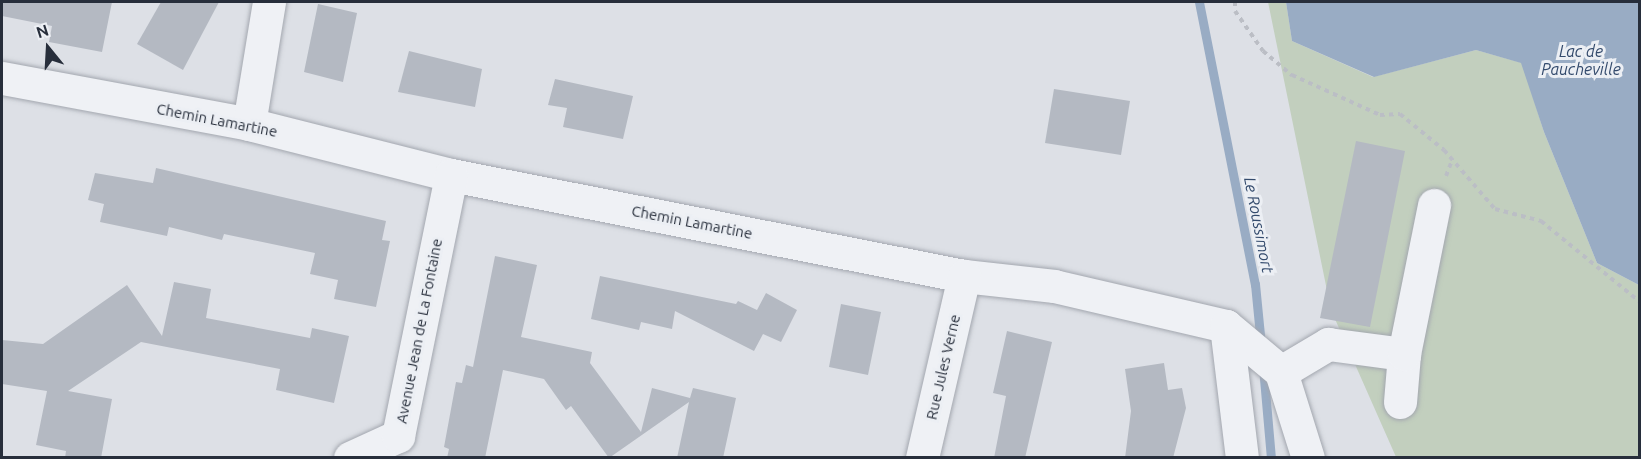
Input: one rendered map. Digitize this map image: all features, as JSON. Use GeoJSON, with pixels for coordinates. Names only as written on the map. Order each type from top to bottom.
{"type":"FeatureCollection","features":[{"type":"Feature","properties":{"kind":"street"},"geometry":{"type":"LineString","coordinates":[[249,124],[269,2]]}},
{"type":"Feature","properties":{"kind":"street","name":"Chemin Lamartine"},"geometry":{"type":"LineString","coordinates":[[2,78],[249,124],[451,175],[964,276],[1054,286],[1226,326],[1281,372]]}},
{"type":"Feature","properties":{"kind":"street","name":"Avenue Jean de La Fontaine"},"geometry":{"type":"LineString","coordinates":[[350,458],[398,436],[451,175]]}},
{"type":"Feature","properties":{"kind":"street"},"geometry":{"type":"LineString","coordinates":[[1400,402],[1404,354],[1434,205]]}},
{"type":"Feature","properties":{"kind":"street","name":"Rue Jules Verne"},"geometry":{"type":"LineString","coordinates":[[922,458],[964,276]]}},
{"type":"Feature","properties":{"kind":"street"},"geometry":{"type":"LineString","coordinates":[[1226,326],[1242,458]]}},
{"type":"Feature","properties":{"kind":"street"},"geometry":{"type":"LineString","coordinates":[[1308,458],[1281,372],[1328,344],[1404,354]]}},
{"type":"Feature","properties":{"kind":"path"},"geometry":{"type":"LineString","coordinates":[[1234,2],[1236,11],[1263,51],[1292,75],[1380,115],[1400,114],[1444,150],[1495,209],[1541,221],[1640,302]]}},
{"type":"Feature","properties":{"kind":"green space"},"geometry":{"type":"Polygon","coordinates":[[[1268,2],[1286,2],[1292,41],[1373,77],[1476,50],[1522,63],[1544,132],[1597,263],[1639,285],[1639,457],[1396,457],[1331,310],[1268,2]]]}},
{"type":"Feature","properties":{"kind":"water","name":"Lac de Paucheville"},"geometry":{"type":"Polygon","coordinates":[[[1286,2],[1639,2],[1639,285],[1597,263],[1544,132],[1521,63],[1476,50],[1374,77],[1292,41],[1286,2]]]}},
{"type":"Feature","properties":{"kind":"building"},"geometry":{"type":"Polygon","coordinates":[[[2,2],[112,2],[102,52],[49,42],[52,26],[2,16],[2,2]]]}},
{"type":"Feature","properties":{"kind":"building"},"geometry":{"type":"Polygon","coordinates":[[[161,2],[219,2],[183,70],[137,44],[161,2]]]}},
{"type":"Feature","properties":{"kind":"building"},"geometry":{"type":"Polygon","coordinates":[[[318,4],[357,13],[343,82],[304,72],[318,4]]]}},
{"type":"Feature","properties":{"kind":"building"},"geometry":{"type":"Polygon","coordinates":[[[409,51],[482,69],[475,107],[398,92],[409,51]]]}},
{"type":"Feature","properties":{"kind":"building"},"geometry":{"type":"Polygon","coordinates":[[[555,79],[633,96],[623,139],[563,127],[567,108],[548,105],[555,79]]]}},
{"type":"Feature","properties":{"kind":"building"},"geometry":{"type":"Polygon","coordinates":[[[1054,89],[1130,101],[1121,155],[1045,143],[1054,89]]]}},
{"type":"Feature","properties":{"kind":"building"},"geometry":{"type":"Polygon","coordinates":[[[1356,141],[1405,151],[1370,327],[1320,318],[1356,141]]]}},
{"type":"Feature","properties":{"kind":"building"},"geometry":{"type":"Polygon","coordinates":[[[156,168],[386,221],[382,240],[390,241],[376,307],[334,299],[338,280],[310,274],[315,253],[224,234],[222,240],[169,227],[167,236],[100,222],[104,204],[88,200],[95,173],[153,183],[156,168]]]}},
{"type":"Feature","properties":{"kind":"building"},"geometry":{"type":"Polygon","coordinates":[[[495,256],[537,265],[521,337],[592,352],[590,363],[641,432],[652,388],[690,398],[693,388],[736,398],[723,458],[677,458],[689,402],[609,458],[571,406],[566,410],[544,379],[503,370],[485,458],[447,458],[449,449],[444,447],[456,382],[462,383],[466,365],[473,367],[495,256]]]}},
{"type":"Feature","properties":{"kind":"building"},"geometry":{"type":"Polygon","coordinates":[[[600,276],[736,304],[738,301],[757,310],[766,293],[797,310],[781,342],[763,334],[754,351],[675,311],[672,329],[641,322],[639,330],[591,319],[600,276]]]}},
{"type":"Feature","properties":{"kind":"building"},"geometry":{"type":"Polygon","coordinates":[[[174,282],[211,289],[206,318],[310,338],[312,328],[349,336],[334,403],[276,390],[280,369],[141,342],[68,391],[112,399],[101,458],[65,458],[66,451],[36,445],[47,391],[2,384],[2,340],[43,344],[127,285],[162,336],[174,282]]]}},
{"type":"Feature","properties":{"kind":"building"},"geometry":{"type":"Polygon","coordinates":[[[841,304],[881,312],[868,375],[829,367],[841,304]]]}},
{"type":"Feature","properties":{"kind":"building"},"geometry":{"type":"Polygon","coordinates":[[[1007,331],[1052,342],[1025,458],[994,458],[1006,396],[993,393],[1007,331]]]}},
{"type":"Feature","properties":{"kind":"building"},"geometry":{"type":"Polygon","coordinates":[[[1164,363],[1168,390],[1182,388],[1186,408],[1173,458],[1125,458],[1131,411],[1125,369],[1164,363]]]}},
{"type":"Feature","properties":{"kind":"waterway","name":"Le Roussimort"},"geometry":{"type":"LineString","coordinates":[[1199,2],[1255,284],[1261,345]]}},
{"type":"Feature","properties":{"kind":"waterway","name":"Le Roussimort"},"geometry":{"type":"LineString","coordinates":[[1263,367],[1271,458]]}}]}
